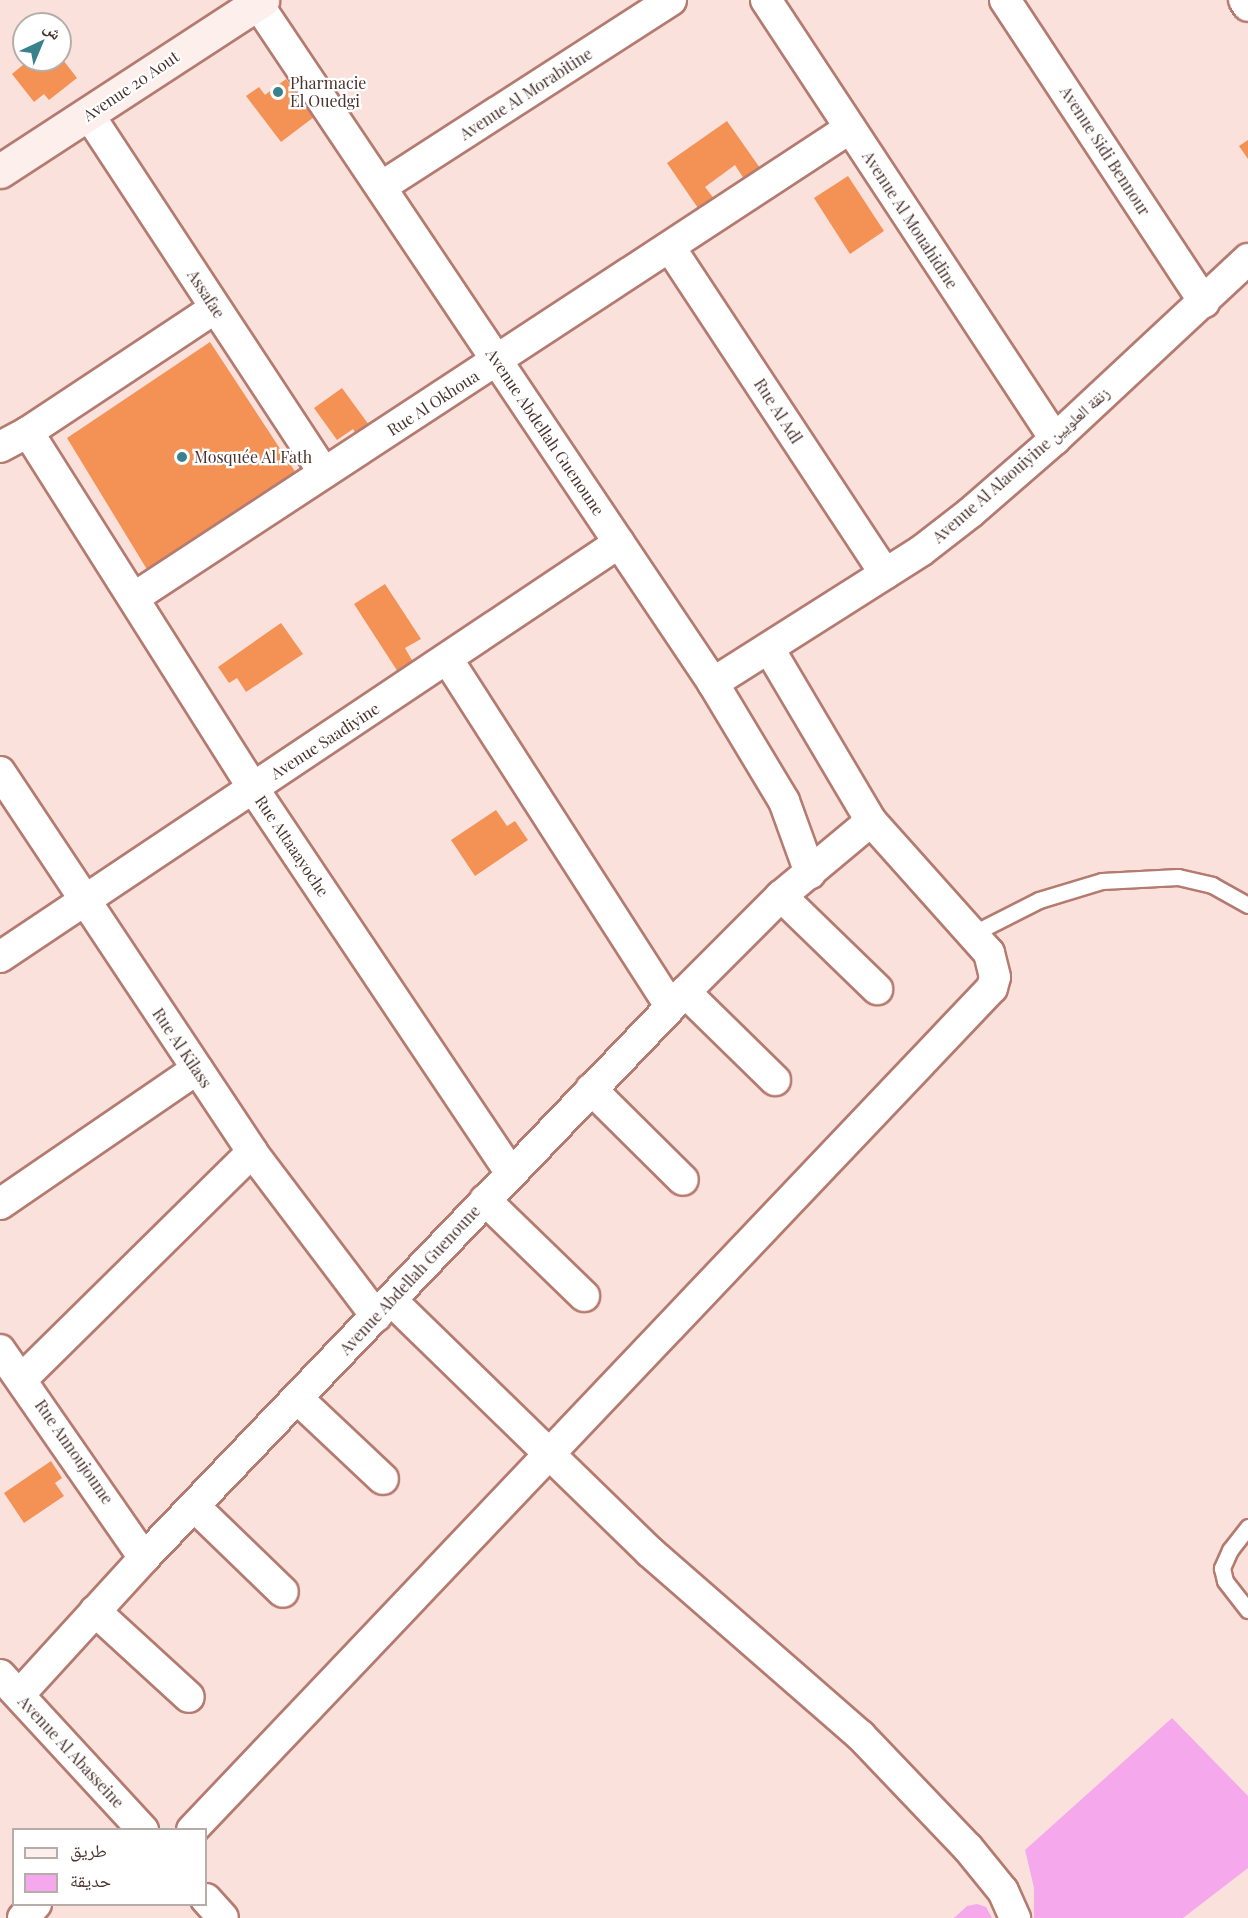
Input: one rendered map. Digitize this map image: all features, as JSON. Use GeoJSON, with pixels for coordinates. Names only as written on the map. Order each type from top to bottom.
{"type":"FeatureCollection","features":[{"type":"Feature","properties":{"kind":"street","name":"Avenue Al Morabitine"},"geometry":{"type":"LineString","coordinates":[[381,187],[671,0]]}},
{"type":"Feature","properties":{"kind":"street","name":"Avenue Al Mouahidine"},"geometry":{"type":"LineString","coordinates":[[766,0],[1055,439]]}},
{"type":"Feature","properties":{"kind":"street","name":"Avenue Sidi Bennour"},"geometry":{"type":"LineString","coordinates":[[1005,0],[1204,302]]}},
{"type":"Feature","properties":{"kind":"street"},"geometry":{"type":"LineString","coordinates":[[1244,0],[1248,6]]}},
{"type":"Feature","properties":{"kind":"street","name":"Avenue Abdellah Guenoune"},"geometry":{"type":"LineString","coordinates":[[259,2],[714,683],[784,801],[810,873]]}},
{"type":"Feature","properties":{"kind":"street","name":"Avenue 20 Aout"},"geometry":{"type":"LineString","coordinates":[[0,171],[259,2]]}},
{"type":"Feature","properties":{"kind":"street","name":"Assafae"},"geometry":{"type":"LineString","coordinates":[[89,114],[324,474]]}},
{"type":"Feature","properties":{"kind":"street","name":"Rue Al Okhoua"},"geometry":{"type":"LineString","coordinates":[[135,597],[671,249],[849,128]]}},
{"type":"Feature","properties":{"kind":"street","name":"Rue Al Adl"},"geometry":{"type":"LineString","coordinates":[[671,249],[885,574]]}},
{"type":"Feature","properties":{"kind":"street","name":"Avenue Al Alaouiyine زنقة العلويين"},"geometry":{"type":"LineString","coordinates":[[714,683],[770,650],[885,574],[970,513],[1055,439],[1248,259]]}},
{"type":"Feature","properties":{"kind":"street"},"geometry":{"type":"LineString","coordinates":[[0,447],[28,432],[215,308]]}},
{"type":"Feature","properties":{"kind":"street","name":"Rue Attaaayoche"},"geometry":{"type":"LineString","coordinates":[[28,432],[135,597],[253,788],[510,1172]]}},
{"type":"Feature","properties":{"kind":"street","name":"Avenue Saadiyine"},"geometry":{"type":"LineString","coordinates":[[0,957],[448,660],[619,543]]}},
{"type":"Feature","properties":{"kind":"street"},"geometry":{"type":"LineString","coordinates":[[194,1828],[992,988],[994,967],[974,933],[871,821],[770,650]]}},
{"type":"Feature","properties":{"kind":"street"},"geometry":{"type":"LineString","coordinates":[[448,660],[678,999],[775,1080]]}},
{"type":"Feature","properties":{"kind":"street","name":"Rue Al Kilass"},"geometry":{"type":"LineString","coordinates":[[0,772],[252,1152],[383,1308],[549,1453],[650,1552],[860,1735],[903,1777],[996,1882],[1015,1918]]}},
{"type":"Feature","properties":{"kind":"street","name":"Avenue Abdellah Guenoune"},"geometry":{"type":"LineString","coordinates":[[9,1685],[95,1611],[510,1172],[678,999],[781,896],[871,821]]}},
{"type":"Feature","properties":{"kind":"street"},"geometry":{"type":"LineString","coordinates":[[781,896],[877,989]]}},
{"type":"Feature","properties":{"kind":"street"},"geometry":{"type":"LineString","coordinates":[[0,1204],[196,1069]]}},
{"type":"Feature","properties":{"kind":"street"},"geometry":{"type":"LineString","coordinates":[[591,1089],[683,1180]]}},
{"type":"Feature","properties":{"kind":"street"},"geometry":{"type":"LineString","coordinates":[[22,1378],[252,1152]]}},
{"type":"Feature","properties":{"kind":"street"},"geometry":{"type":"LineString","coordinates":[[484,1200],[584,1296]]}},
{"type":"Feature","properties":{"kind":"street","name":"Rue Annoujoume"},"geometry":{"type":"LineString","coordinates":[[0,1350],[22,1378],[144,1558]]}},
{"type":"Feature","properties":{"kind":"street"},"geometry":{"type":"LineString","coordinates":[[297,1398],[383,1479]]}},
{"type":"Feature","properties":{"kind":"street"},"geometry":{"type":"LineString","coordinates":[[195,1507],[283,1592]]}},
{"type":"Feature","properties":{"kind":"street"},"geometry":{"type":"LineString","coordinates":[[95,1611],[189,1697]]}},
{"type":"Feature","properties":{"kind":"street","name":"Avenue Al Abasseine"},"geometry":{"type":"LineString","coordinates":[[9,1685],[126,1823]]}},
{"type":"Feature","properties":{"kind":"street"},"geometry":{"type":"LineString","coordinates":[[207,1900],[223,1918]]}},
{"type":"Feature","properties":{"kind":"street"},"geometry":{"type":"LineString","coordinates":[[23,1918],[35,1906]]}},
{"type":"Feature","properties":{"kind":"lane"},"geometry":{"type":"LineString","coordinates":[[974,933],[1039,900],[1102,881],[1178,877],[1212,885],[1248,905]]}},
{"type":"Feature","properties":{"kind":"lane"},"geometry":{"type":"LineString","coordinates":[[1248,1527],[1230,1550],[1222,1568],[1225,1581],[1248,1610]]}},
{"type":"Feature","properties":{"kind":"green space"},"geometry":{"type":"Polygon","coordinates":[[[1172,1718],[1248,1796],[1248,1868],[1183,1918],[1034,1918],[1034,1888],[1025,1850],[1172,1718]]]}},
{"type":"Feature","properties":{"kind":"green space"},"geometry":{"type":"Polygon","coordinates":[[[977,1904],[986,1907],[992,1918],[954,1918],[967,1906],[977,1904]]]}},
{"type":"Feature","properties":{"kind":"building"},"geometry":{"type":"Polygon","coordinates":[[[14,72],[72,72],[77,78],[49,100],[44,94],[34,102],[12,74],[14,72]]]}},
{"type":"Feature","properties":{"kind":"building"},"geometry":{"type":"Polygon","coordinates":[[[286,79],[314,117],[281,142],[246,96],[259,87],[265,95],[286,79]]]}},
{"type":"Feature","properties":{"kind":"building"},"geometry":{"type":"Polygon","coordinates":[[[727,121],[760,168],[744,179],[735,165],[705,187],[715,200],[700,211],[667,163],[727,121]]]}},
{"type":"Feature","properties":{"kind":"building"},"geometry":{"type":"Polygon","coordinates":[[[1248,140],[1248,159],[1239,146],[1248,140]]]}},
{"type":"Feature","properties":{"kind":"building"},"geometry":{"type":"Polygon","coordinates":[[[848,176],[884,231],[850,254],[814,198],[848,176]]]}},
{"type":"Feature","properties":{"kind":"building","name":"Mosquée Al Fath"},"geometry":{"type":"Polygon","coordinates":[[[210,342],[298,476],[151,576],[67,438],[210,342]]]}},
{"type":"Feature","properties":{"kind":"building"},"geometry":{"type":"Polygon","coordinates":[[[342,388],[369,425],[356,434],[353,429],[337,440],[314,408],[342,388]]]}},
{"type":"Feature","properties":{"kind":"building"},"geometry":{"type":"Polygon","coordinates":[[[385,584],[421,639],[405,648],[413,662],[398,672],[354,604],[385,584]]]}},
{"type":"Feature","properties":{"kind":"building"},"geometry":{"type":"Polygon","coordinates":[[[281,623],[303,654],[246,692],[237,678],[229,683],[218,667],[281,623]]]}},
{"type":"Feature","properties":{"kind":"building"},"geometry":{"type":"Polygon","coordinates":[[[496,810],[507,826],[515,821],[528,840],[475,876],[451,840],[496,810]]]}},
{"type":"Feature","properties":{"kind":"building"},"geometry":{"type":"Polygon","coordinates":[[[51,1461],[62,1478],[55,1483],[64,1496],[24,1523],[4,1493],[51,1461]]]}},
{"type":"Feature","properties":{"kind":"place","name":"Pharmacie El Ouedgi"},"geometry":{"type":"Point","coordinates":[278,92]}},
{"type":"Feature","properties":{"kind":"place","name":"Mosquée Al Fath"},"geometry":{"type":"Point","coordinates":[182,457]}}]}
